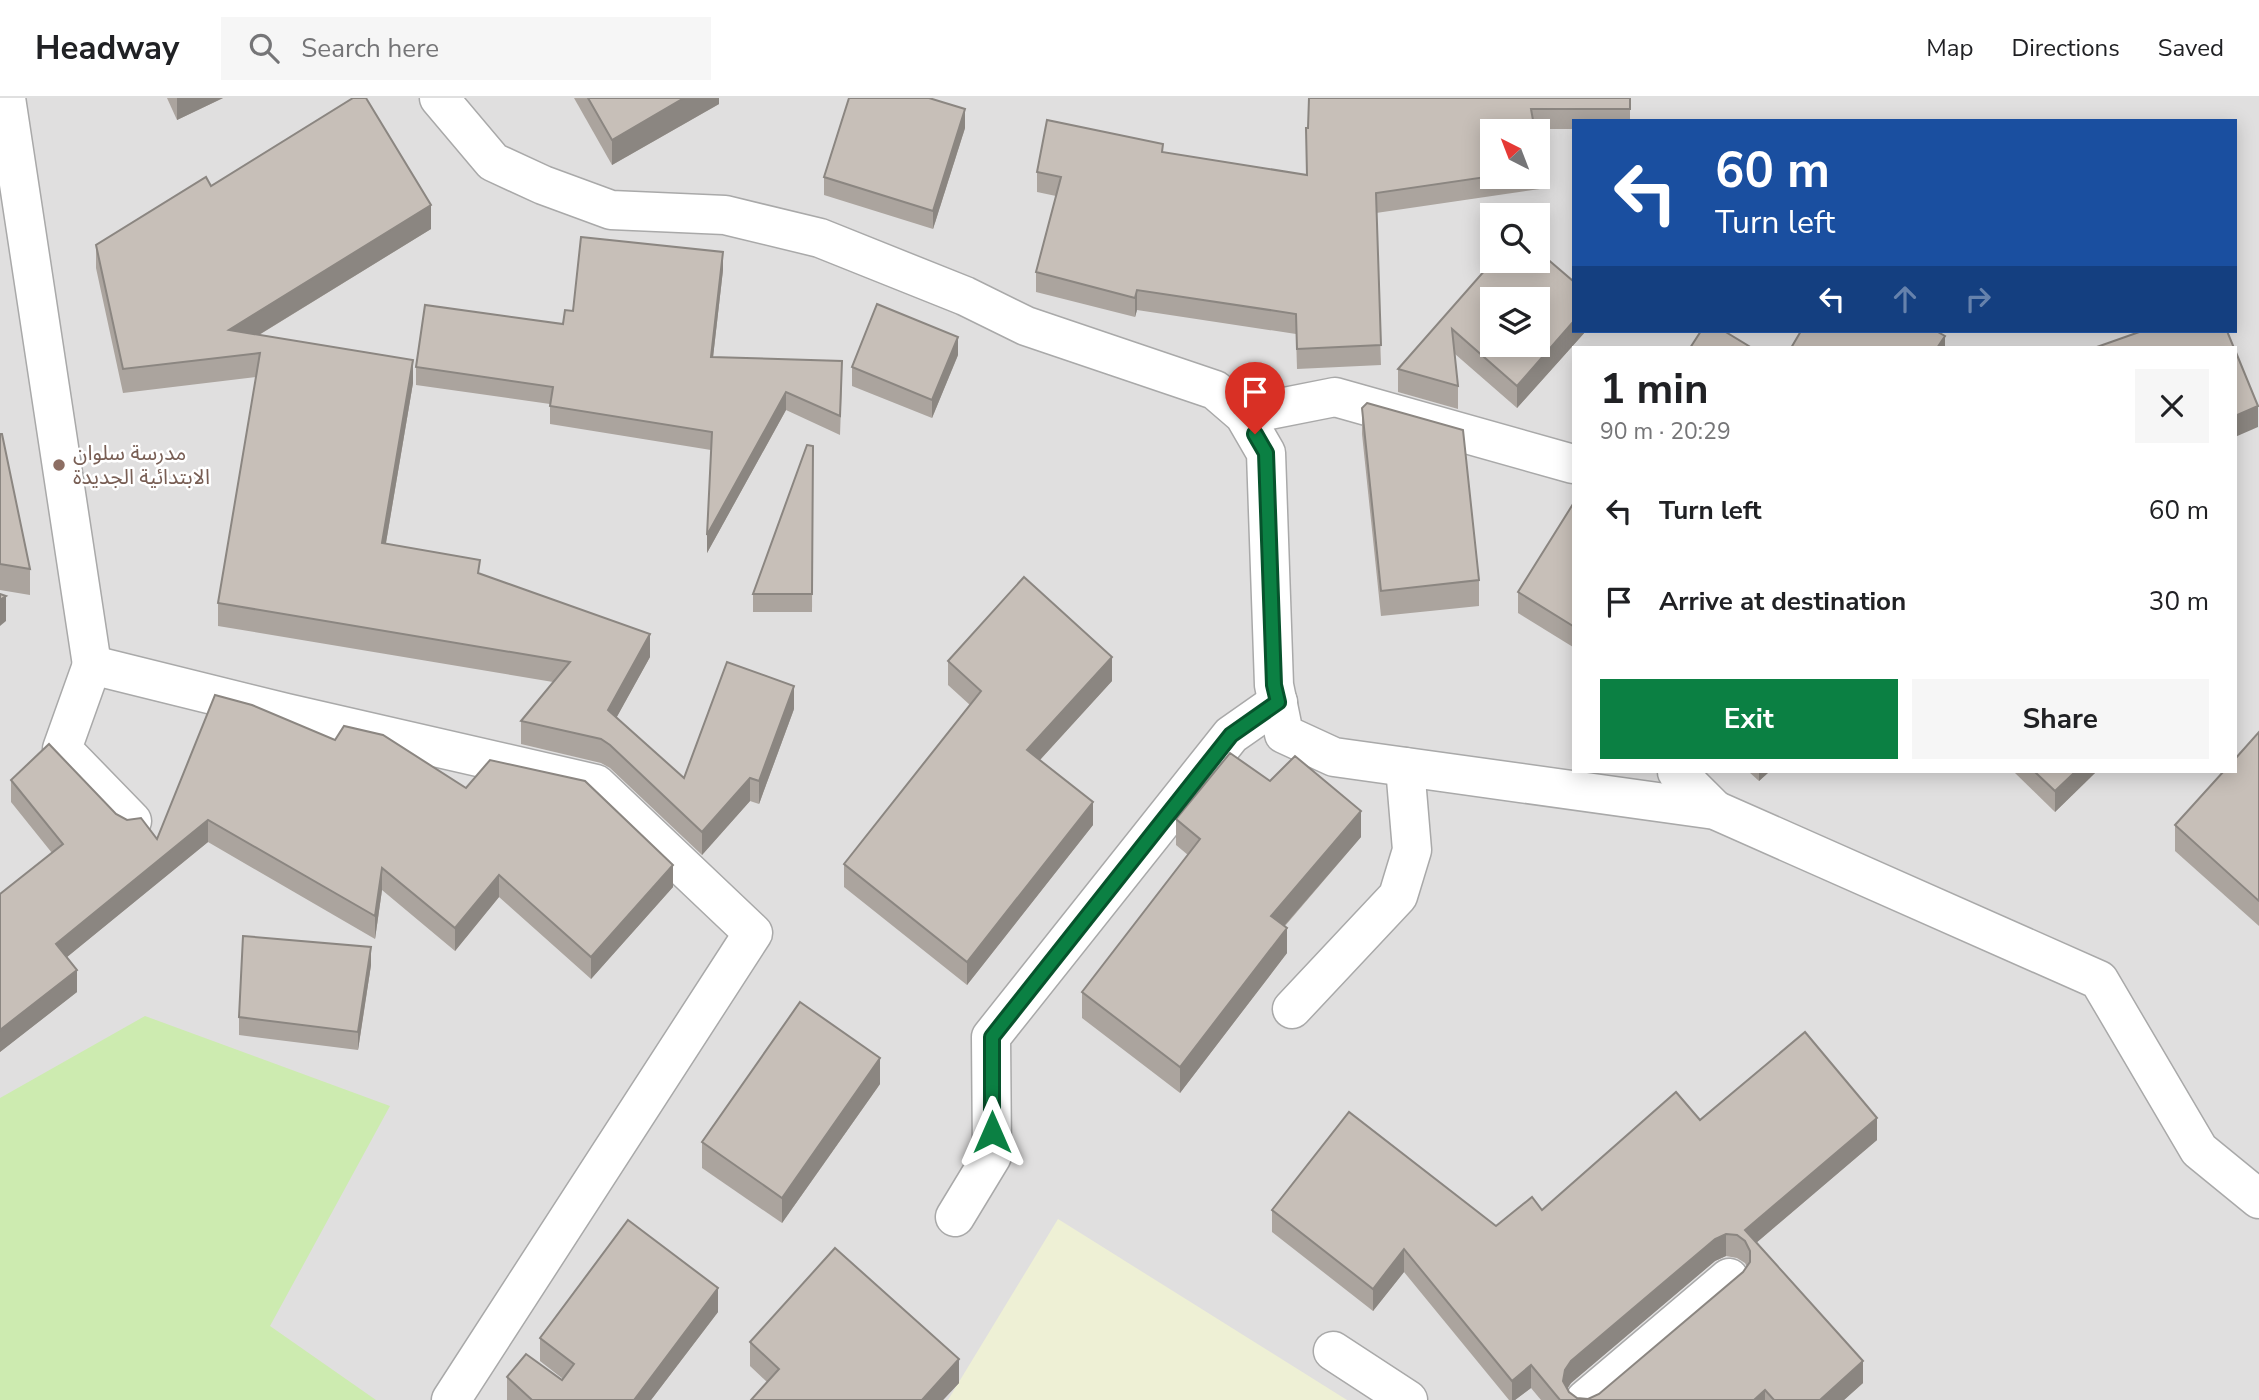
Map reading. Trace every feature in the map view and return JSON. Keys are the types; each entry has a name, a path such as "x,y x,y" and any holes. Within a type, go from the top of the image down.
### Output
{"street":[{"path":"6,98 92,665 62,749 132,821"},
{"path":"439,98 493,162 543,185 611,209 725,215 820,238 965,296 1026,326 1215,390 1244,415 1266,453 1274,685 1284,734 1334,757 1715,810 2099,980 2199,1150 2259,1199"},
{"path":"1244,415 1335,397 1572,464"},
{"path":"92,665 286,713 596,784 752,933 451,1400"},
{"path":"955,1217 992,1156 992,1037 1231,735 1278,702"},
{"path":"1292,1009 1398,896 1412,850 1405,767"},
{"path":"1678,773 1715,810"},
{"path":"1585,1400 1729,1278"},
{"path":"1333,1351 1408,1400"}],"shaded area":[{"path":"0,98 2259,98 2259,1400 0,1400"}],"green space":[{"path":"145,1016 390,1106 270,1326 376,1400 0,1400 0,1098"},
{"path":"1058,1219 1347,1400 948,1400"}],"building":[{"path":"353,98 366,98 431,205 229,330 413,360 382,543 480,560 478,573 650,634 608,710 684,778 727,662 794,686 759,781 750,778 702,832 601,739 521,721 570,662 218,603 260,353 123,369 96,245 206,177 211,186"},
{"path":"588,98 684,98 612,140"},
{"path":"849,98 929,98 965,109 933,211 824,177"},
{"path":"1309,98 1630,98 1630,109 1531,109 1533,119 1480,119 1480,178 1376,193 1381,345 1297,349 1296,314 1137,290 1135,298 1036,272 1061,177 1037,172 1047,120 1163,144 1162,152 1307,175"},
{"path":"581,237 723,252 711,357 842,361 840,416 786,392 707,535 712,432 550,406 553,387 416,367 425,305 563,324 565,310 573,311"},
{"path":"1550,261 1572,280 1572,323 1550,348 1550,287 1480,287 1480,354 1452,329 1458,386 1398,369 1482,273 1550,273"},
{"path":"877,304 958,337 932,400 852,367"},
{"path":"1700,333 1727,333 1749,346 1691,346"},
{"path":"1800,333 1940,333 1945,336 1938,346 1792,346"},
{"path":"2136,333 2228,333 2233,346 2100,346"},
{"path":"2237,355 2258,406 2237,415"},
{"path":"1484,357 1542,357 1517,386"},
{"path":"1367,403 1463,430 1479,580 1381,591 1362,408"},
{"path":"2,434 30,569 0,564"},
{"path":"807,445 813,446 812,594 753,594"},
{"path":"1572,506 1572,625 1518,592"},
{"path":"1024,577 1112,657 1027,750 1093,802 967,962 844,864 981,691 948,661"},
{"path":"215,695 252,705 335,740 344,726 383,735 466,788 490,760 585,781 673,865 591,957 499,875 455,928 382,868 375,916 208,820 56,944 77,970 0,1030 0,894 63,844 11,780 49,744 116,814 127,820 141,818 157,839"},
{"path":"2259,732 2259,901 2175,825 2222,773 2237,773 2237,757"},
{"path":"1230,753 1270,781 1295,756 1361,811 1271,916 1287,928 1180,1067 1082,992 1200,839 1176,819"},
{"path":"2036,773 2074,773 2055,791"},
{"path":"243,936 371,947 358,1032 239,1017"},
{"path":"800,1002 880,1058 782,1198 702,1142"},
{"path":"1805,1032 1877,1118 1745,1230 1863,1361 1820,1400 1774,1400 1765,1390 1754,1400 1560,1400 1531,1365 1512,1381 1404,1249 1373,1289 1272,1210 1349,1112 1496,1226 1532,1197 1542,1210 1676,1092 1700,1120","holes":["1726,1234 1737,1235 1745,1241 1750,1251 1750,1262 1743,1272 1599,1394 1588,1399 1577,1398 1569,1392 1563,1381 1565,1370 1571,1361 1715,1239"]},
{"path":"628,1220 718,1288 634,1400 532,1400 507,1377 526,1354 562,1380 574,1364 540,1338"},
{"path":"835,1248 959,1359 922,1400 751,1400 779,1369 750,1342"}],"place":[{"name":"مدرسة سلوان الابتدائية الجديدة","path":"59,465"}],"route":[{"path":"992,1132 992,1037 1231,735 1278,702 1274,685 1266,453 1255,434"}]}
